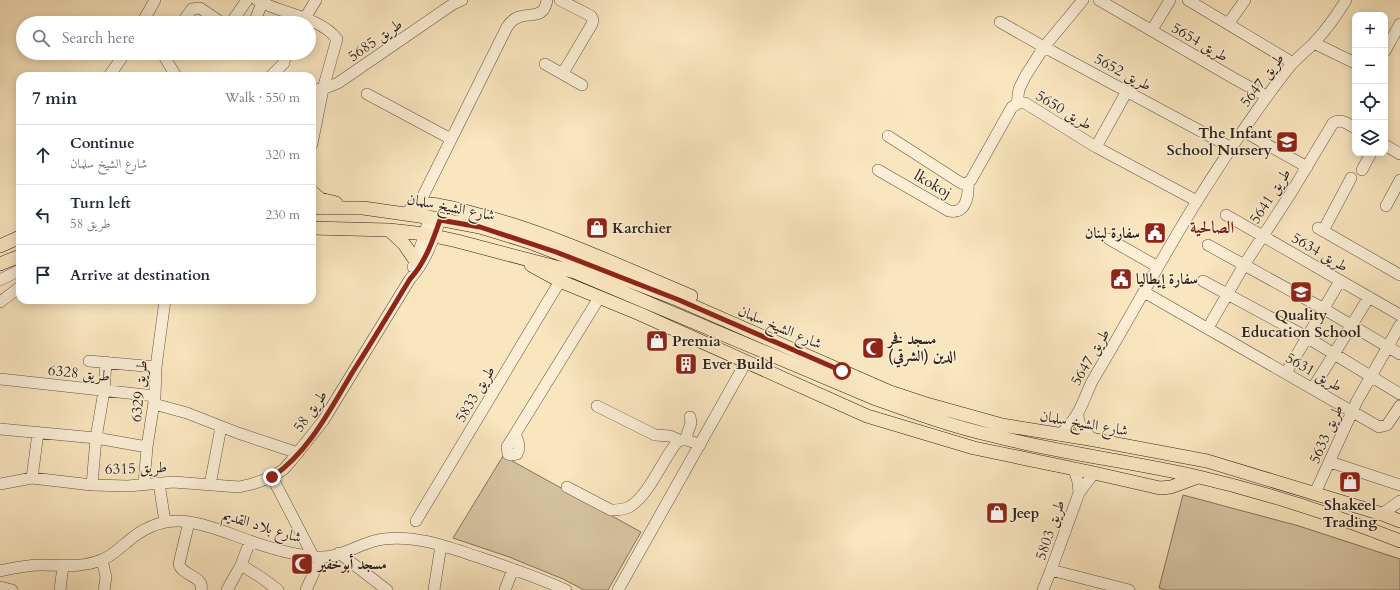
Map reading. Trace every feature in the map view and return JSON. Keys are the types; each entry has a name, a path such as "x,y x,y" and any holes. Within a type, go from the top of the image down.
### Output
{"main road":[{"path":"316,196 325,201 351,204 364,208"},
{"path":"408,214 413,207 419,204 448,207 491,218 558,246"},
{"name":"شارع الشيخ سلمان","path":"316,208 364,208 434,218 480,227 558,246 818,351 833,360 842,371 890,392 923,404 1002,425 1095,440 1206,461 1315,493 1400,521"},
{"name":"شارع الشيخ سلمان","path":"316,228 389,230 430,235 575,272 876,399 924,417 994,436 1086,456 1138,464 1198,477 1281,499 1400,541"},
{"path":"389,230 404,244 415,260"},
{"path":"0,246 16,239"},
{"path":"0,264 16,258"},
{"path":"517,258 560,281 640,314 867,416 974,448 1160,488 1171,487 1198,477"},
{"path":"867,416 876,399"}],"street":[{"path":"146,16 155,0"},
{"path":"236,16 247,0"},
{"path":"305,16 316,0"},
{"name":"طريق 5685","path":"318,89 338,83 453,4 462,0"},
{"path":"419,204 510,22 520,16 541,13 547,0"},
{"path":"560,0 591,16 593,20 563,73"},
{"path":"1018,104 1018,92 1020,85 1044,47 1082,0"},
{"name":"طريق 5654","path":"1099,0 1266,96"},
{"path":"1152,30 1170,0"},
{"path":"1188,0 1292,63"},
{"path":"1228,24 1245,0"},
{"name":"طريق 5647","path":"1060,435 1071,424 1078,413 1088,388 1197,201 1266,96 1292,63 1314,43 1336,16 1346,0"},
{"path":"256,16 259,1 299,16"},
{"path":"187,16 192,10 200,8 212,16"},
{"name":"طريق 5652","path":"1000,22 1232,148"},
{"path":"316,24 333,34 337,39 318,89 316,107"},
{"path":"1387,48 1400,24"},
{"path":"1314,43 1352,62"},
{"path":"112,72 120,60"},
{"path":"166,60 174,72"},
{"path":"271,72 284,63 284,60"},
{"path":"545,64 582,84"},
{"path":"1096,147 1127,91"},
{"path":"367,94 451,138"},
{"name":"طريق 5650","path":"968,183 1012,108 1018,104 1025,104 1096,147 1197,201"},
{"name":"طريق 5641","path":"1208,328 1244,265 1332,126 1336,121 1342,121 1352,126"},
{"path":"1243,131 1307,167"},
{"path":"888,136 961,183 968,183"},
{"path":"1388,147 1400,154"},
{"path":"1362,170 1369,156"},
{"name":"lkokoj","path":"878,170 949,211 954,212 960,210 968,198 968,183"},
{"path":"1350,178 1321,229 1400,275"},
{"path":"1386,206 1400,180"},
{"name":"طريق 5634","path":"1226,215 1400,315"},
{"name":"طريق 58","path":"272,477 284,469 323,421 427,253 434,218"},
{"name":"طريق 58","path":"410,279 415,260 430,235"},
{"path":"1109,239 1158,267"},
{"path":"1208,244 1351,324 1400,354"},
{"path":"0,280 16,272"},
{"name":"طريق 5833","path":"416,521 560,281"},
{"path":"1203,281 1307,338 1400,394"},
{"path":"1286,373 1340,281"},
{"path":"0,302 16,290"},
{"name":"طريق 5631","path":"1144,292 1375,424 1384,427 1387,425 1400,406"},
{"path":"1313,388 1369,297"},
{"path":"515,434 599,298"},
{"name":"طريق 6329","path":"144,484 147,446 154,400 156,367 164,304"},
{"name":"طريق 5633","path":"1315,493 1352,411 1370,376 1400,325"},
{"path":"90,361 156,367"},
{"path":"92,485 96,438 104,391 106,362"},
{"path":"618,590 746,362"},
{"name":"طريق 6328","path":"0,379 104,391 154,400 221,427 298,453"},
{"path":"597,406 655,435 670,436 700,445"},
{"path":"1078,413 1080,427 1095,440"},
{"path":"567,487 611,510 619,510 629,507 644,492 675,445 682,440 691,423 690,417"},
{"path":"210,485 221,427"},
{"path":"0,429 96,438 147,446"},
{"path":"32,478 38,433"},
{"path":"1330,462 1400,485"},
{"name":"طريق 5803","path":"1074,469 1078,482 1079,493"},
{"name":"طريق 5803","path":"1094,473 1079,493 1051,570 1129,590"},
{"path":"272,477 317,556 306,590"},
{"name":"طريق 6315","path":"0,484 32,478 92,485 128,486 187,482 239,487 272,477"},
{"path":"159,483 165,522"},
{"path":"1382,514 1399,501"},
{"name":"شارع بلاد القديم","path":"0,571 15,567 40,565 63,566 89,564 109,557 141,531 152,525 165,522 189,522 211,527 285,552 317,556 339,554 368,542 383,538 414,539 431,542 513,569 565,590"},
{"path":"189,522 178,564 182,571 199,580 201,590"},
{"path":"227,590 241,565 250,541"},
{"path":"434,590 441,545"},
{"path":"339,554 387,590"},
{"path":"102,560 106,577 104,590"},
{"path":"241,565 278,590"},
{"path":"60,590 63,566"},
{"path":"505,590 513,569"},
{"path":"1043,590 1051,570"},
{"path":"0,571 0,577"},
{"path":"0,587 12,590"}],"shaded area":[{"path":"503,456 641,532 608,590 584,590 563,579 509,557 453,538"},
{"path":"1183,495 1299,526 1400,559 1400,590 1165,590 1159,588"}],"place":[{"name":"The Infant School Nursery","path":"1287,142"},
{"name":"Karchier","path":"597,228"},
{"name":"سفارة لبنان","path":"1155,233"},
{"name":"سفارة إيطاليا","path":"1121,279"},
{"name":"Quality Education School","path":"1301,292"},
{"name":"Premia","path":"657,341"},
{"name":"مسجد فخر الدين (الشرقي)","path":"873,348"},
{"name":"Ever Build","path":"686,364"},
{"name":"Shakeel Trading","path":"1350,482"},
{"name":"Jeep","path":"997,513"},
{"name":"مسجد أبوخفير","path":"302,564"}],"district":[{"name":"الصالحية","path":"1212,227"}],"route":[{"path":"272,477 284,469 323,421 431,246 440,220 480,227 556,252 679,300 842,371"}]}
